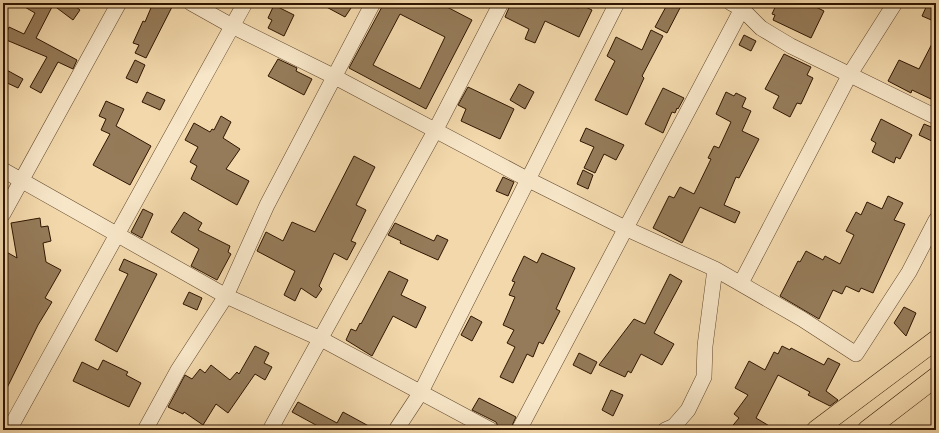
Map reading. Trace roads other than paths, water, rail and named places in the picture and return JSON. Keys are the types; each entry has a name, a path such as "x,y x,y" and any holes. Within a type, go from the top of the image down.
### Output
{"main road":[{"path":"816,430 936,340"},
{"path":"867,430 936,377"}],"street":[{"path":"3,214 119,3"},
{"path":"191,3 232,26 333,76 527,179 627,229 715,269 802,319 856,354 909,272 936,220"},
{"path":"9,430 210,69 245,3"},
{"path":"145,430 178,370 226,296 267,205 333,76 373,3"},
{"path":"270,430 435,131 501,3"},
{"path":"396,430 421,392 617,3"},
{"path":"741,283 850,74 895,3"},
{"path":"519,430 627,229 739,5 761,28 791,46 936,118"},
{"path":"3,170 226,296 321,339 491,430"},
{"path":"665,430 674,426 688,410 704,377 705,346 715,269"}]}
